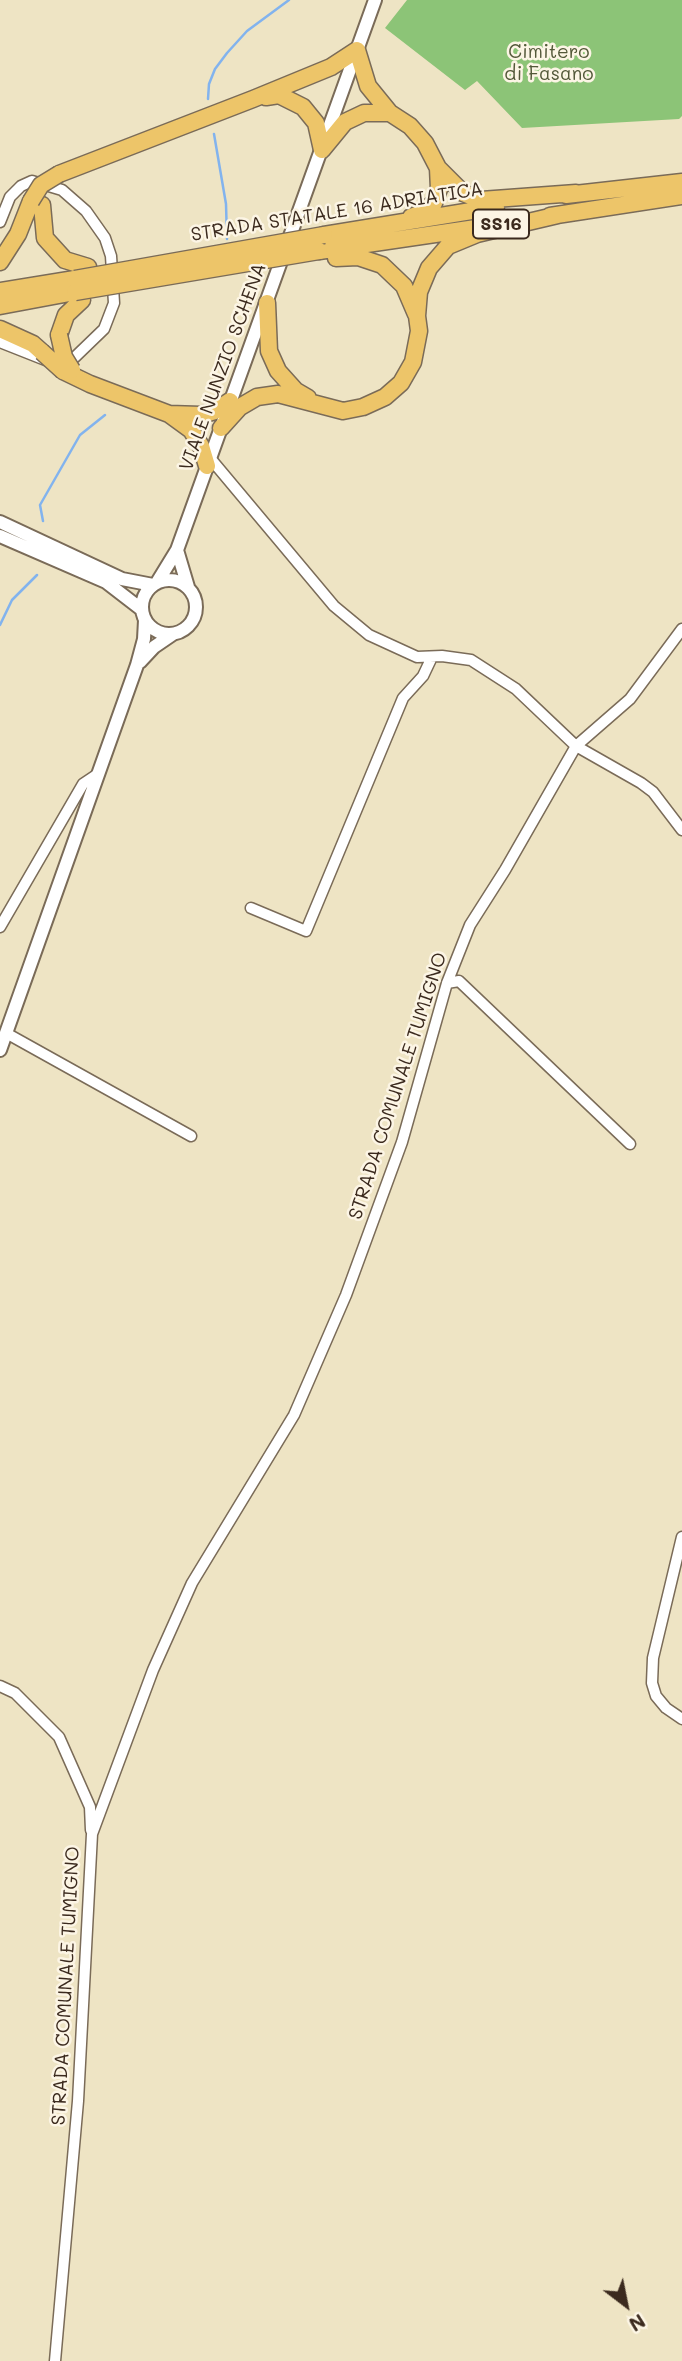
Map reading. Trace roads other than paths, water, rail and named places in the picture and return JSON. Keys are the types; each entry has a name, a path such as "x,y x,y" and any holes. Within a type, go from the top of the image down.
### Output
{"highway":[{"path":"0,262 37,203 59,174 331,67 357,50 368,86 390,113 410,126 425,143 438,167 463,193 481,200 576,193"},
{"path":"253,99 279,95 303,107 316,123 322,150"},
{"path":"322,150 345,122 364,113 390,113"},
{"path":"367,229 419,214 434,203 439,189 438,167"},
{"name":"STRADA STATALE 16 ADRIATICA","path":"0,306 324,235 576,193 682,182"},
{"name":"STRADA STATALE 16 ADRIATICA","path":"155,271 317,255 682,196"},
{"path":"37,203 45,238 65,260 88,267 155,271"},
{"path":"221,428 240,407 257,397 278,394 343,411 363,407 385,397 401,383 413,362 419,331 419,292 429,268 448,246 477,234 558,215"},
{"path":"317,255 358,257 382,265 404,286 417,316"},
{"path":"71,373 59,335 77,290"},
{"name":"STRADA STATALE 16 ADRIATICA","path":"0,291 77,290"},
{"path":"267,303 269,351 278,371 296,391 322,407"},
{"path":"0,329 33,344 71,373 170,414 191,430 208,462"},
{"path":"170,414 201,415 215,411 230,401"}],"street":[{"name":"VIALE NUNZIO SCHENA","path":"155,583 177,550 375,0"},
{"path":"0,222 10,197 22,186 32,181 62,190 86,211 105,238 111,256 114,303 104,329 75,357 60,362 43,361 0,342"},
{"path":"208,462 334,606 369,635 417,657 471,660 516,689 576,746 653,792 682,830"},
{"path":"0,522 122,579 155,583 170,579 180,581 188,587"},
{"path":"0,536 106,582 143,614 151,628 164,634 173,634"},
{"path":"137,665 154,647 189,625 194,617 196,599 188,587 177,550"},
{"path":"0,1051 137,665 144,639 142,599 155,583"},
{"name":"STRADA COMUNALE TUMIGNO","path":"55,2361 78,2101 92,1834 153,1670 192,1583 293,1415 346,1295 402,1142 447,983 470,925 576,746 630,699 682,629"},
{"path":"251,908 306,931 403,698 423,676 432,657"},
{"path":"0,927 83,784 99,774"},
{"path":"447,983 459,981 630,1144"},
{"path":"6,1033 191,1136"},
{"path":"682,1537 653,1658 652,1683 656,1696 666,1708 682,1719"},
{"path":"0,1686 15,1693 59,1737 90,1807 92,1834"}],"waterway":[{"path":"208,99 209,84 215,69 227,53 247,31 289,0"},
{"path":"214,134 226,204 227,239"},
{"path":"43,521 40,505 80,435 105,415"},
{"path":"0,625 12,600 37,575"}],"park label":[{"name":"Cimitero di Fasano","path":"549,63"}]}
